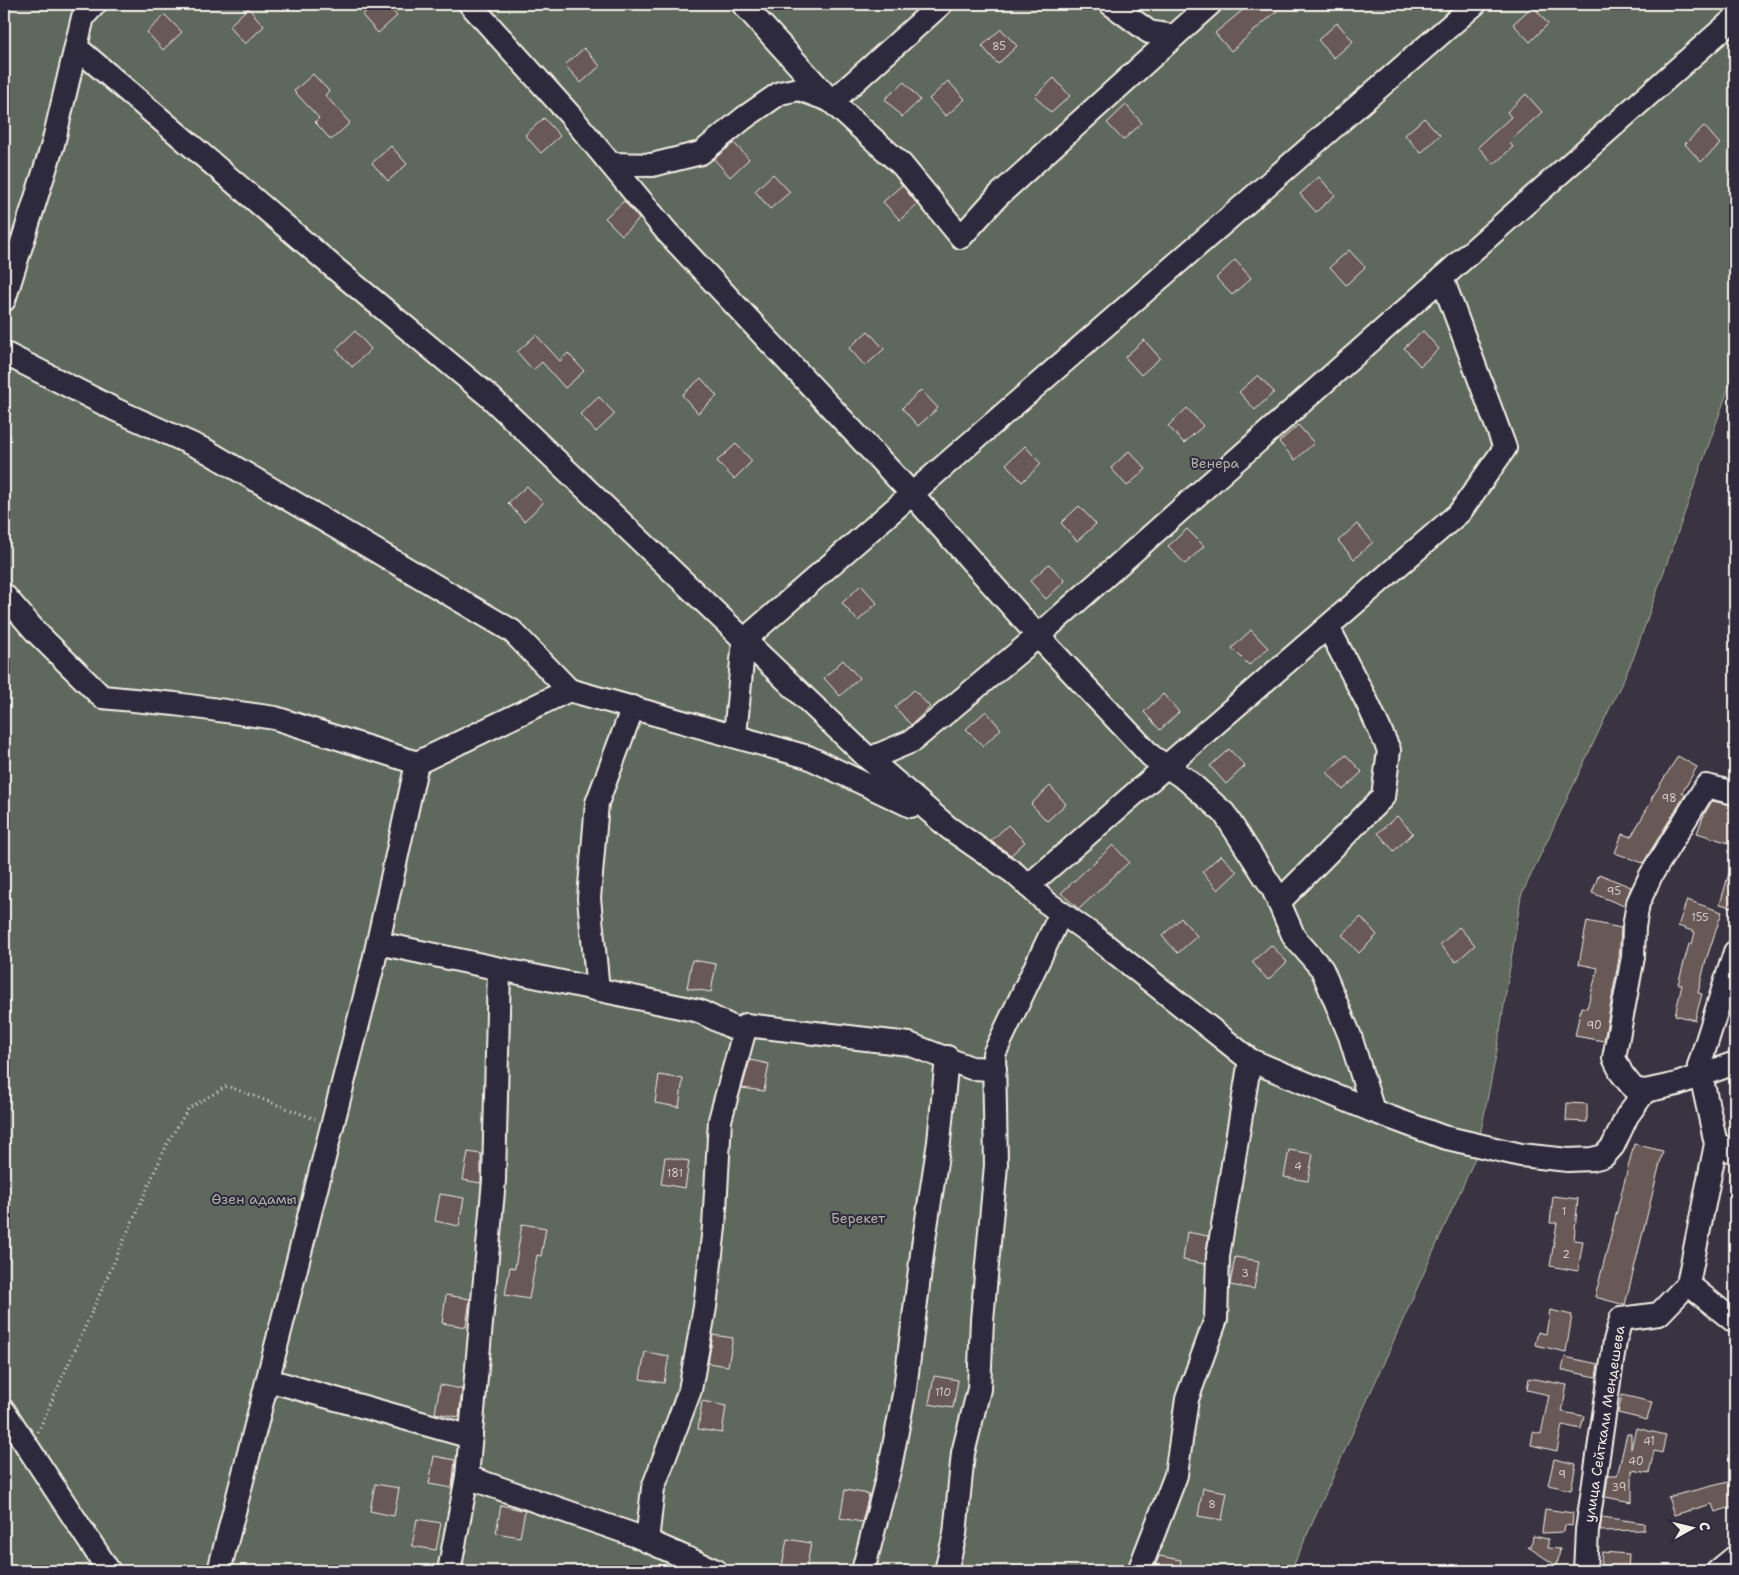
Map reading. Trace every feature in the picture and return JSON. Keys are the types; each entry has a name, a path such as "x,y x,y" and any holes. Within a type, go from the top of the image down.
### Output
{"street":[{"path":"4,300 53,144 83,17 95,4"},
{"path":"470,4 611,164 667,232 912,494 1038,636 1151,756 1187,780 1224,813 1279,902 1294,937 1322,969 1350,1036 1373,1111"},
{"path":"743,4 832,102 902,165 961,237 998,196 1210,4"},
{"path":"832,102 941,4"},
{"path":"1110,4 1149,32 1174,36"},
{"path":"735,736 744,640 1475,4"},
{"path":"869,759 912,741 1038,636 1735,18"},
{"path":"76,46 338,271 490,397 869,759 939,820 1014,874 1061,913 1094,936 1250,1060 1443,1138 1511,1153 1568,1160 1592,1160 1604,1156 1613,1146 1627,1116 1645,1091"},
{"path":"611,164 652,165 701,153 744,118 780,94 799,89 832,102"},
{"path":"1028,886 1460,512 1505,448 1442,278"},
{"path":"4,353 116,410 205,450 512,631 569,690 808,756 939,820"},
{"path":"4,595 36,632 102,697 175,704 274,718 417,764 569,690"},
{"path":"1279,902 1383,797 1388,750 1367,702 1328,627"},
{"path":"598,990 589,898 597,802 633,707"},
{"path":"219,1571 378,943 417,764"},
{"path":"1735,794 1706,786 1651,875 1638,903 1634,927 1633,957 1614,1058 1622,1074 1634,1089 1645,1091 1701,1076 1735,1063"},
{"path":"946,1571 955,1534 962,1453 979,1389 982,1320 996,1165 994,1054 1061,913"},
{"path":"378,943 699,1011 745,1029 909,1044 947,1057 970,1068 995,1069"},
{"path":"1735,952 1699,1066 1725,1148 1688,1284 1735,1322"},
{"path":"449,1571 467,1477 494,1180 499,969"},
{"path":"647,1541 653,1488 690,1390 705,1306 713,1237 720,1120 745,1029"},
{"path":"863,1571 890,1467 905,1389 923,1246 939,1142 947,1057"},
{"path":"1139,1571 1176,1475 1187,1398 1216,1319 1218,1256 1250,1060"},
{"name":"улица Сейткали Мендешева","path":"1585,1571 1587,1530 1615,1341 1621,1320 1659,1314 1688,1284"},
{"path":"268,1380 471,1437"},
{"path":"4,1411 108,1571"},
{"path":"467,1477 535,1499 647,1541 716,1571"},
{"path":"1718,1571 1735,1557"}],"path":[{"path":"30,1451 168,1142 188,1109 227,1086 332,1125"}],"green space":[{"path":"4,4 1735,4 1735,370 1633,659 1521,896 1497,1050 1476,1156 1291,1571 4,1571"}],"building":[{"path":"375,4 386,4 397,16 378,33 362,15"},
{"path":"1250,4 1285,4 1231,51 1215,33"},
{"path":"1533,6 1548,24 1530,42 1513,24"},
{"path":"248,8 264,26 245,44 229,26"},
{"path":"165,15 182,32 163,50 147,32"},
{"path":"1337,23 1353,41 1334,58 1318,40"},
{"path":"1001,29 1017,46 998,64 982,46"},
{"path":"584,48 600,66 581,83 565,65"},
{"path":"313,74 329,91 325,95 350,123 331,140 315,122 319,118 294,91"},
{"path":"1054,78 1070,96 1051,113 1035,96"},
{"path":"948,81 965,99 946,116 929,99"},
{"path":"904,82 920,100 902,117 885,99"},
{"path":"1526,94 1542,112 1509,142 1513,147 1494,164 1478,147 1511,117 1507,112"},
{"path":"1126,105 1142,123 1123,140 1107,123"},
{"path":"544,118 560,136 541,153 525,135"},
{"path":"1424,118 1440,135 1421,153 1405,135"},
{"path":"1704,126 1720,144 1701,162 1685,144"},
{"path":"734,143 749,159 730,177 714,159"},
{"path":"391,146 407,164 388,181 372,163"},
{"path":"773,174 790,192 770,209 755,191"},
{"path":"1319,177 1335,195 1316,212 1300,194"},
{"path":"902,185 917,204 900,220 883,202"},
{"path":"624,201 639,219 622,235 605,218"},
{"path":"1349,250 1365,267 1346,285 1330,267"},
{"path":"1235,260 1251,278 1232,295 1216,278"},
{"path":"355,331 371,349 352,367 336,349"},
{"path":"868,331 884,349 865,366 849,348"},
{"path":"1423,331 1439,349 1420,366 1404,348"},
{"path":"536,335 560,361 568,353 584,371 565,388 542,362 533,370 517,352"},
{"path":"1144,340 1160,358 1141,375 1125,357"},
{"path":"1258,375 1274,392 1255,410 1239,392"},
{"path":"701,378 717,396 698,413 682,395"},
{"path":"921,390 938,408 918,426 902,408"},
{"path":"599,397 615,414 596,432 580,414"},
{"path":"1187,408 1203,426 1184,443 1168,426"},
{"path":"1298,425 1314,443 1295,460 1279,442"},
{"path":"736,444 752,461 734,479 717,461"},
{"path":"1025,446 1041,464 1022,482 1006,464"},
{"path":"1129,451 1146,469 1127,486 1111,468"},
{"path":"527,486 543,503 524,521 508,503"},
{"path":"1079,506 1096,524 1077,541 1061,523"},
{"path":"1357,524 1373,542 1354,559 1338,541"},
{"path":"1187,529 1204,546 1185,564 1168,546"},
{"path":"1049,564 1065,581 1046,599 1030,581"},
{"path":"861,585 877,603 858,621 842,603"},
{"path":"1251,630 1268,648 1249,665 1232,648"},
{"path":"843,660 859,678 840,696 824,678"},
{"path":"914,690 930,707 911,725 895,707"},
{"path":"1163,694 1179,712 1160,730 1144,712"},
{"path":"986,711 1001,729 983,746 966,729"},
{"path":"1229,749 1245,766 1226,784 1210,766"},
{"path":"1346,755 1362,772 1343,790 1327,772"},
{"path":"1678,756 1697,767 1682,793 1685,795 1643,863 1615,853 1622,834 1631,837 1651,799"},
{"path":"1050,786 1066,804 1047,821 1031,804"},
{"path":"1712,801 1735,806 1735,845 1697,833"},
{"path":"1397,816 1413,833 1394,851 1378,833"},
{"path":"1008,825 1025,842 1011,855 991,841"},
{"path":"1113,845 1129,862 1079,909 1061,893"},
{"path":"1221,855 1237,872 1218,890 1202,872"},
{"path":"1732,863 1735,864 1735,908 1720,904"},
{"path":"1599,874 1631,887 1624,906 1592,893"},
{"path":"1687,900 1722,912 1706,960 1698,993 1702,994 1695,1020 1675,1015 1682,985 1678,984 1689,944 1692,944 1695,932 1678,926"},
{"path":"1361,917 1377,935 1359,953 1342,935"},
{"path":"1181,918 1197,936 1178,953 1162,936"},
{"path":"1587,921 1621,928 1619,958 1604,1041 1575,1036 1581,1007 1587,1008 1598,968 1579,964"},
{"path":"1459,927 1475,945 1456,962 1440,945"},
{"path":"1271,945 1287,962 1268,980 1252,962"},
{"path":"692,960 716,964 711,992 687,988"},
{"path":"750,1060 769,1064 764,1091 742,1088"},
{"path":"659,1075 683,1079 679,1107 655,1103"},
{"path":"1567,1103 1587,1104 1587,1122 1566,1121"},
{"path":"1634,1144 1663,1151 1625,1305 1595,1297"},
{"path":"1289,1150 1313,1154 1308,1181 1284,1177"},
{"path":"468,1152 481,1154 481,1183 463,1180"},
{"path":"665,1157 689,1161 685,1188 661,1184"},
{"path":"440,1194 464,1198 459,1226 435,1221"},
{"path":"1553,1196 1578,1199 1574,1240 1583,1241 1578,1271 1550,1266 1557,1223 1550,1223"},
{"path":"522,1224 546,1228 541,1256 537,1255 529,1299 505,1295 510,1267 515,1268"},
{"path":"1187,1232 1208,1236 1205,1264 1183,1260"},
{"path":"1235,1257 1259,1261 1254,1289 1230,1285"},
{"path":"446,1295 470,1299 466,1327 442,1323"},
{"path":"1550,1310 1572,1315 1566,1352 1535,1345 1538,1332 1546,1334"},
{"path":"713,1335 733,1338 728,1366 708,1363"},
{"path":"645,1352 669,1356 664,1383 640,1379"},
{"path":"1565,1357 1598,1364 1596,1377 1562,1370"},
{"path":"934,1376 958,1380 953,1408 929,1404"},
{"path":"1529,1378 1567,1385 1562,1412 1584,1416 1581,1429 1562,1425 1557,1451 1531,1445 1533,1432 1541,1434 1549,1395 1527,1390"},
{"path":"440,1385 462,1389 459,1417 435,1413"},
{"path":"1622,1395 1652,1402 1647,1420 1618,1413"},
{"path":"702,1401 726,1406 722,1433 698,1429"},
{"path":"1636,1428 1666,1435 1662,1453 1654,1451 1649,1473 1632,1470 1632,1502 1605,1497 1608,1476 1617,1476 1627,1434 1631,1434 1631,1449"},
{"path":"434,1456 455,1460 452,1488 429,1484"},
{"path":"1554,1459 1576,1464 1571,1490 1548,1485"},
{"path":"1728,1482 1735,1506 1715,1512 1712,1504 1674,1515 1668,1497"},
{"path":"375,1484 399,1488 394,1516 370,1511"},
{"path":"1203,1488 1227,1492 1222,1520 1198,1516"},
{"path":"845,1490 869,1494 862,1522 840,1518"},
{"path":"501,1505 525,1511 520,1537 496,1533"},
{"path":"1545,1509 1573,1513 1572,1526 1565,1525 1564,1532 1542,1533"},
{"path":"1602,1517 1644,1523 1644,1530 1600,1531"},
{"path":"417,1519 441,1523 436,1550 412,1546"},
{"path":"1533,1536 1548,1539 1548,1548 1560,1549 1557,1566 1528,1547 1531,1547"},
{"path":"787,1539 811,1543 806,1571 782,1567"},
{"path":"1602,1552 1629,1554 1628,1571 1600,1571"},
{"path":"1159,1556 1181,1560 1179,1571 1154,1571"}],"park label":[{"name":"Венера","path":"1215,463"},
{"name":"Өзен адамы","path":"254,1199"},
{"name":"Берекет","path":"858,1218"}]}
